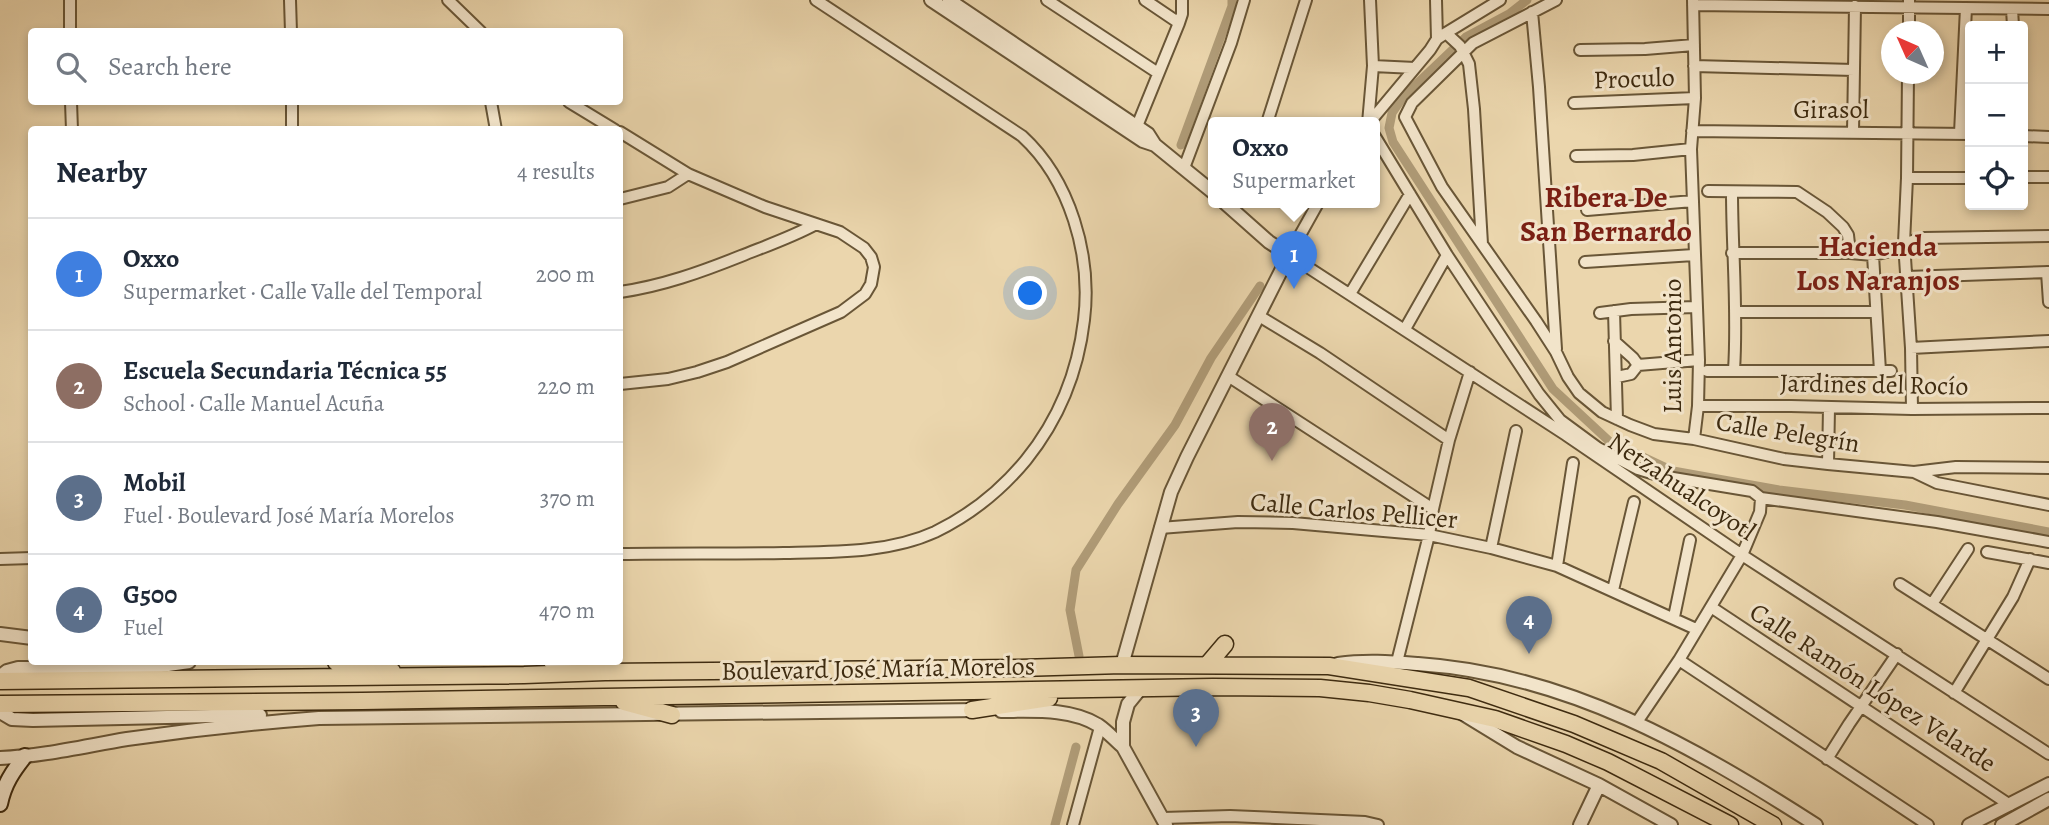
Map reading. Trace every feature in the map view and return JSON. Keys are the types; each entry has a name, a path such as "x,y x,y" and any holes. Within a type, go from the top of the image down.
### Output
{"main road":[{"path":"1208,664 1225,644"},
{"name":"Boulevard José María Morelos","path":"0,679 362,678 1208,664 1329,666 1469,688 1562,719 1661,761 1773,825"},
{"path":"365,665 418,677"},
{"name":"Boulevard José María Morelos","path":"0,704 1141,688 1342,690 1410,700 1519,727 1608,762 1730,825"},
{"path":"972,710 1105,689"},
{"path":"604,697 672,715"},
{"path":"0,804 6,784 26,756"}],"street":[{"path":"70,0 70,28"},
{"path":"290,0 291,28"},
{"path":"448,0 476,28"},
{"path":"623,554 869,549 934,532 962,517 988,498 1016,471 1039,443 1056,416 1071,381 1084,320 1084,270 1077,234 1065,197 1052,170 1022,136 816,0"},
{"path":"931,0 947,3 1135,130 1143,141 1155,145 1208,188"},
{"path":"1048,0 1158,73"},
{"path":"1145,0 1180,23"},
{"path":"1135,130 1180,23 1182,0"},
{"path":"1184,168 1231,43 1244,0"},
{"path":"1369,117 1373,66 1370,0"},
{"path":"1436,0 1441,36 1463,51 1469,64 1482,244"},
{"path":"1373,117 1441,36 1500,0"},
{"path":"1463,51 1473,43 1556,0"},
{"path":"1269,117 1304,2"},
{"path":"1693,3 1855,6 1909,3 1966,8 2049,9"},
{"name":"Luis Antonio","path":"1693,3 1695,98 1691,149 1699,360 1694,439"},
{"path":"1909,3 1909,21"},
{"path":"1853,132 1855,6"},
{"path":"1965,84 1966,8"},
{"path":"2012,9 2013,21"},
{"path":"1532,12 1556,352"},
{"path":"1580,50 1694,45"},
{"name":"Calle Pelegrín","path":"1463,51 1412,103 1405,117 1442,187 1556,352 1568,377 1590,403 1617,419 1654,434 1694,439 1784,459 1914,472 1966,467 2049,468"},
{"path":"1373,66 1415,68"},
{"path":"1694,66 1854,70"},
{"path":"1908,84 1904,243 1908,277 1912,409"},
{"name":"Proculo","path":"1574,103 1695,98"},
{"path":"71,105 72,126"},
{"path":"292,105 292,126"},
{"path":"492,105 495,126"},
{"path":"574,105 609,126"},
{"name":"Girasol","path":"1692,131 1965,133"},
{"path":"623,135 688,174 765,207 840,232 864,248 874,267 865,294 841,313 727,362 668,379 623,384"},
{"path":"2028,136 2049,137"},
{"path":"1380,145 1447,255 1545,402 1570,430 1598,448 1638,469 1661,476 1752,491 1761,498 1937,522 2049,542"},
{"path":"1576,156 1633,155 1691,149"},
{"path":"623,198 668,187 688,174"},
{"path":"2028,177 2049,177"},
{"path":"1907,178 1965,178"},
{"path":"1708,191 1786,191 1803,195 1843,227 1848,235 1850,253"},
{"path":"1732,192 1734,370"},
{"path":"1350,294 1410,194"},
{"path":"1587,211 1693,201"},
{"path":"1122,665 1171,492 1186,457 1315,208"},
{"path":"1239,209 1269,242 1289,255"},
{"path":"623,291 661,285 695,274 792,236 816,223"},
{"path":"1732,253 1873,255 1924,238 2049,236"},
{"name":"Netzahualcoyotl","path":"1289,255 1646,488 1742,555 2049,754"},
{"path":"1405,329 1447,255"},
{"path":"1585,262 1694,255"},
{"path":"1707,371 1885,371 1876,312 1873,255"},
{"path":"1908,277 2048,272 2049,302"},
{"path":"1600,313 1696,307"},
{"path":"1614,311 1617,419"},
{"path":"1735,312 1876,312"},
{"path":"1259,316 1450,440"},
{"path":"1614,341 1638,365"},
{"path":"1911,348 2049,341"},
{"path":"1638,365 1699,360"},
{"path":"1617,377 1632,374 1638,365"},
{"path":"1398,662 1450,440 1470,372"},
{"path":"1228,376 1433,509"},
{"name":"Jardines del Rocío","path":"1698,406 2049,408"},
{"path":"1828,464 1829,408"},
{"path":"1491,548 1516,431"},
{"path":"1557,566 1573,463"},
{"path":"1914,472 1937,483 2049,505"},
{"path":"1637,722 1679,660 1742,555 1762,503 1761,498"},
{"path":"1613,590 1634,502"},
{"name":"Calle Carlos Pellicer","path":"1160,528 1238,522 1293,523 1429,536 1491,548 1557,566 1696,629"},
{"path":"1674,617 1690,540"},
{"path":"1932,604 1968,549"},
{"path":"19,558 28,552"},
{"path":"1987,552 2049,563"},
{"path":"0,559 28,558"},
{"path":"1954,693 2013,597 2030,559"},
{"path":"1900,584 2048,675"},
{"name":"Calle Ramón López Velarde","path":"1710,607 2010,805"},
{"path":"0,634 28,638"},
{"path":"1827,759 1897,654"},
{"path":"1679,660 1928,825"},
{"path":"1329,666 1359,661 1454,666 1486,671 1567,695 1637,722 1734,774 1816,825"},
{"path":"0,679 7,671 18,668 147,668 168,665"},
{"path":"566,665 605,672"},
{"path":"1123,747 1123,722 1128,704 1141,688"},
{"name":"Boulevard José María Morelos","path":"0,758 188,731 320,718 972,710 1054,712 1077,716 1100,726 1123,747 1165,822"},
{"path":"0,712 12,719 33,720 263,715 320,718"},
{"path":"1459,712 1517,747 1599,785 1671,825"},
{"path":"1073,825 1100,726"},
{"path":"1969,825 2049,784"},
{"path":"1580,825 1599,785"},
{"path":"2002,825 2049,799"},
{"path":"1165,822 1244,817 1378,825"}],"waterway":[{"path":"1181,145 1232,0"},
{"path":"1527,0 1509,14 1466,37 1403,97 1392,113 1389,128 1393,142 1553,389 1609,441 1673,471 1779,490 1905,505 2049,532"},
{"path":"1079,656 1070,610 1076,570 1118,504 1175,425 1211,358 1260,286"},
{"path":"1055,825 1076,747"}],"place":[{"name":"Oxxo","path":"1294,289"},
{"name":"Escuela Secundaria Técnica 55","path":"1272,461"},
{"name":"G500","path":"1529,654"},
{"name":"Mobil","path":"1196,747"}],"district":[{"name":"Ribera De San Bernardo","path":"1606,214"},
{"name":"Hacienda Los Naranjos","path":"1878,263"}]}
